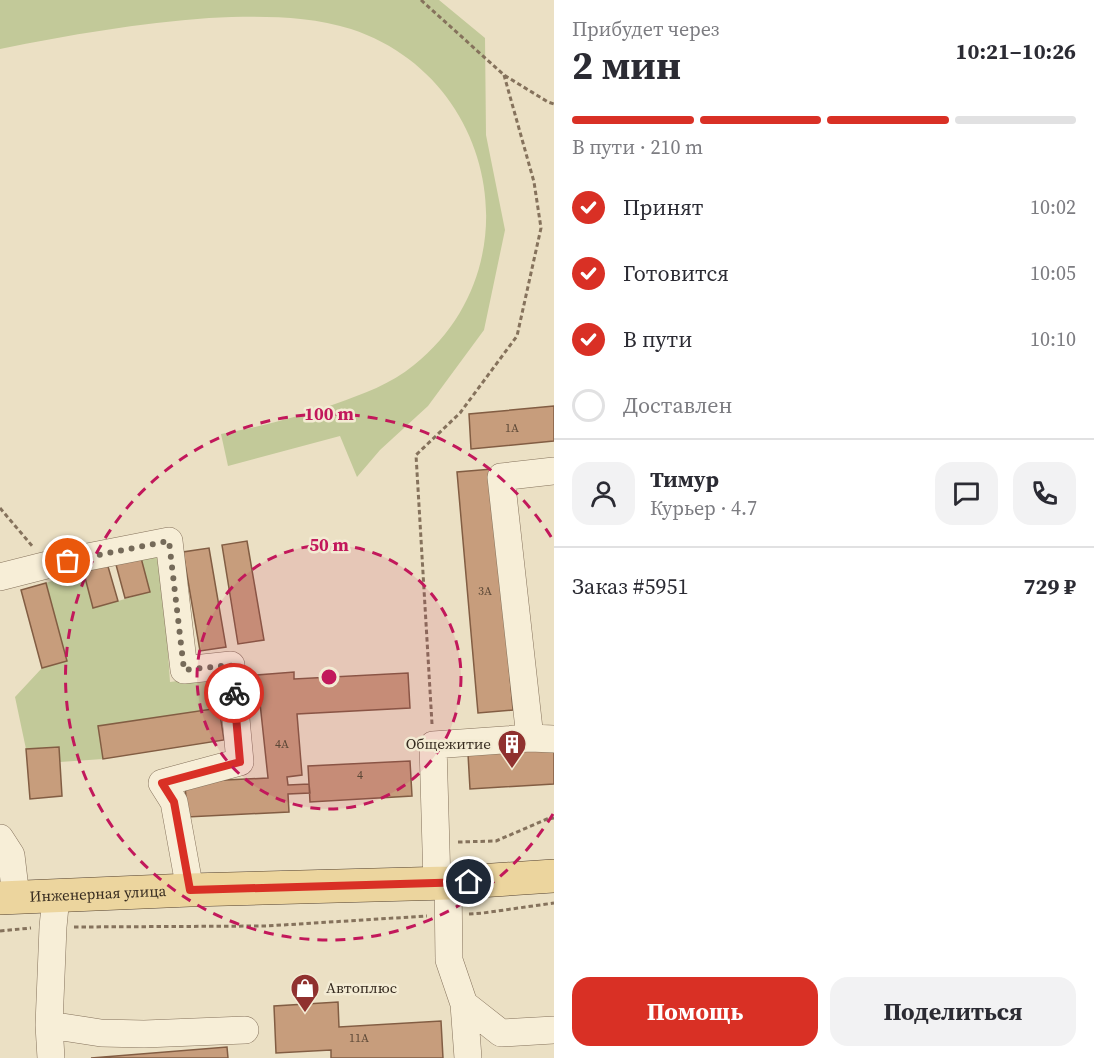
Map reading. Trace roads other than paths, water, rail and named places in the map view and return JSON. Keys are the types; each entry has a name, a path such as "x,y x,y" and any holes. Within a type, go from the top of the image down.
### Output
{"main road":[{"name":"Инженерная улица","path":"8,898 54,911 190,890 444,893 554,876"}],"lane":[{"path":"468,1058 464,1004 449,960 444,893 436,844 433,745 542,739 501,477 554,471"},
{"path":"0,578 47,565 169,541 184,670 231,665 240,762 162,783 174,802 190,890"},
{"path":"0,838 11,855 8,898"},
{"path":"51,1058 49,1025 54,911"},
{"path":"464,1004 501,1033 554,1030"},
{"path":"49,1025 101,1033 144,1034 245,1030"}],"place":[{"name":"Общежитие","path":"512,770"},
{"name":"Автоплюс","path":"305,1014"}]}
